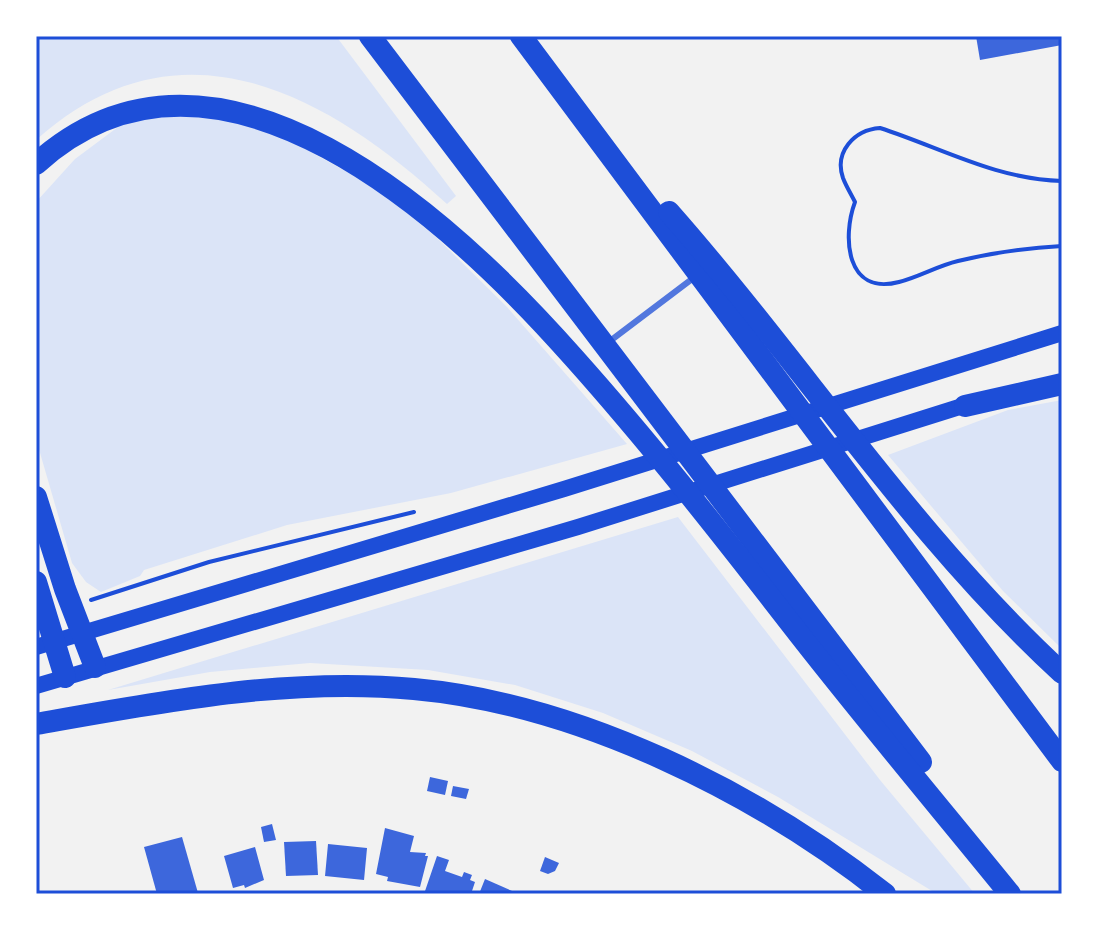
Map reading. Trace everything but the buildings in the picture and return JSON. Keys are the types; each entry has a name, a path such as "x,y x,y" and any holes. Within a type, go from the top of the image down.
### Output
{"highway":[{"path":"370,36 1020,894"},
{"path":"521,36 1062,761"},
{"path":"36,164 55,143 86,120 117,105 145,95 167,92 221,93 266,104 304,122 361,156 401,185 494,268 617,406 1010,894"},
{"path":"565,94 725,275 875,466 963,570 1062,673"},
{"path":"965,406 1062,384"},
{"path":"36,497 95,667"},
{"path":"36,582 45,644 65,677"},
{"path":"36,724 275,689 413,689 475,697 604,733 666,760 792,830 885,894"}],"main road":[{"path":"45,644 564,489 1062,333"},
{"path":"36,686 578,527 1062,375"}],"lane":[{"path":"604,346 699,274"}],"path":[{"path":"1062,181 1000,173 880,128 864,129 851,138 844,155 842,175 855,202 847,237 850,256 858,272 875,282 897,283 956,261 991,254 1062,246"},
{"path":"106,595 209,562 394,515 424,511"}],"shaded area":[{"path":"36,36 336,36 456,196 447,204 352,129 301,101 250,82 197,75 144,80 90,101 36,140"},
{"path":"170,108 221,115 287,139 378,189 436,237 507,307 627,444 451,493 287,525 144,570 140,576 101,592 86,582 72,563 36,439 36,202 75,159 126,121"},
{"path":"1062,400 1062,649 1003,591 888,455 1008,410"},
{"path":"678,517 880,780 975,894 937,894 778,797 692,751 603,713 515,685 428,670 310,663 210,672 108,690"}]}
